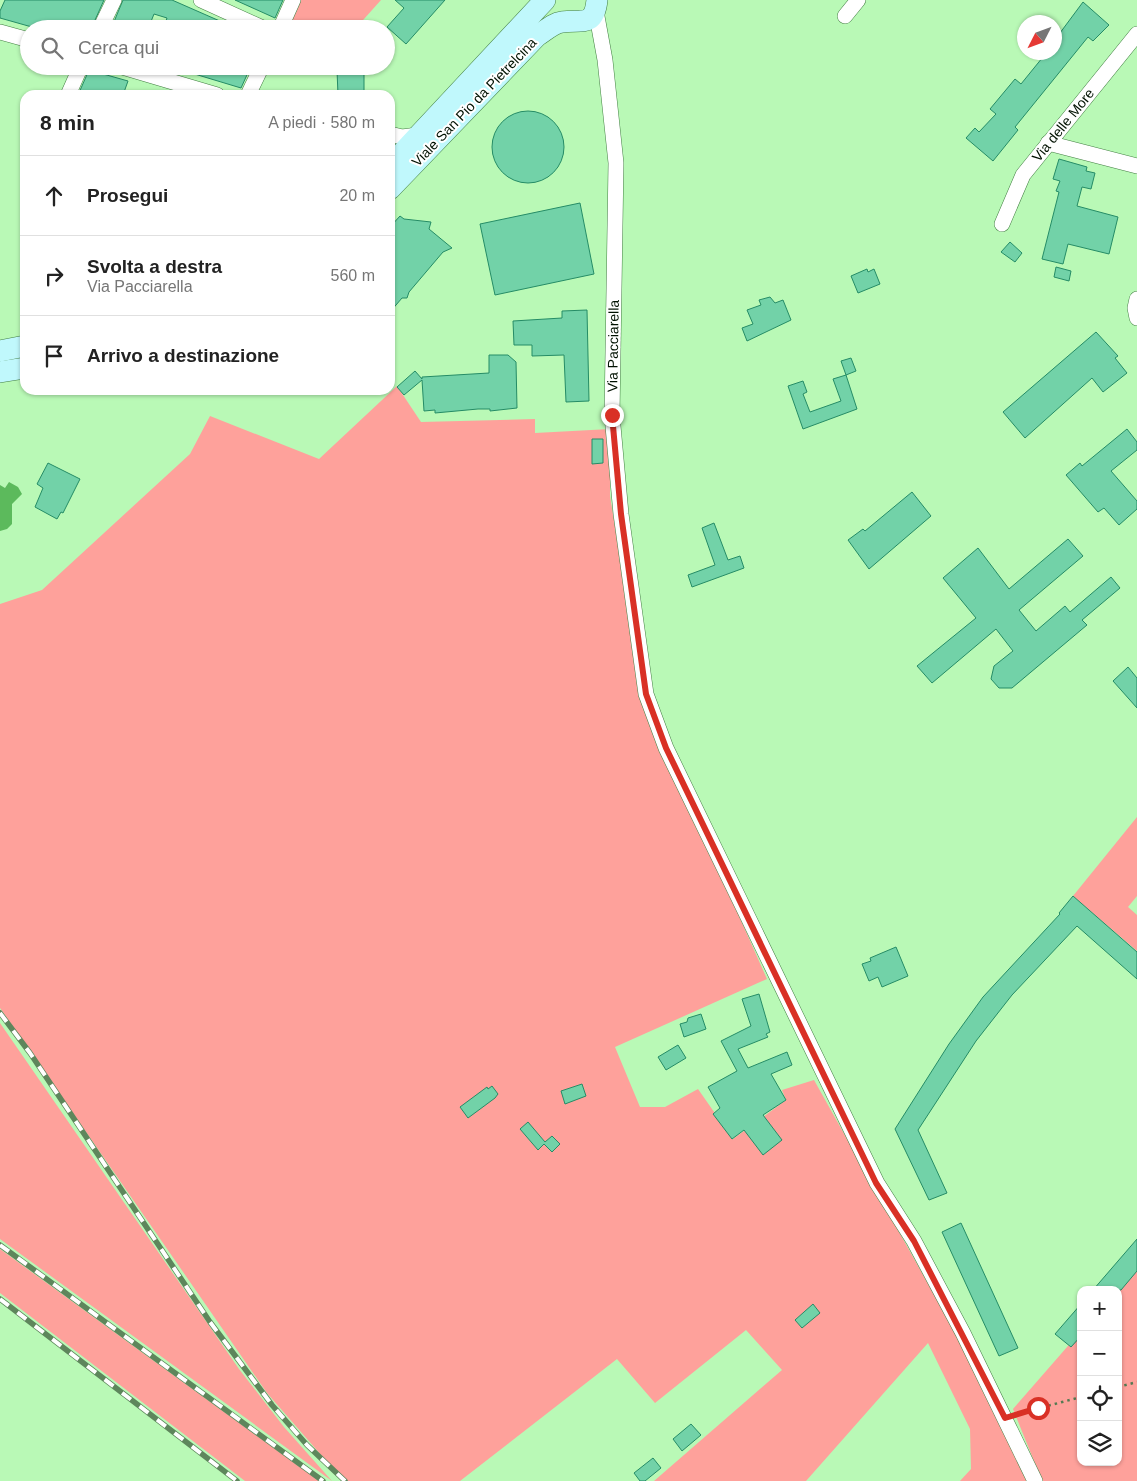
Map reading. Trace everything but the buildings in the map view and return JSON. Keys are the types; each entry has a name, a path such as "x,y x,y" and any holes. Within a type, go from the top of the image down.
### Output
{"main road":[{"name":"Viale San Pio da Pietrelcina","path":"395,160 545,0"},
{"path":"550,0 552,11 570,22"},
{"name":"Viale San Pio da Pietrelcina","path":"395,184 537,36 570,22 590,18 596,6"},
{"path":"0,351 20,347"},
{"path":"0,372 20,369"}],"street":[{"path":"104,20 114,0"},
{"path":"201,0 245,20"},
{"path":"284,20 293,0"},
{"path":"845,16 858,0"},
{"name":"Via Pacciarella","path":"596,6 603,49 616,163 612,415 621,514 646,694 666,748 876,1183 914,1241 1005,1418 1035,1481"},
{"path":"570,22 603,49"},
{"path":"0,32 20,38"},
{"name":"Via delle More","path":"1002,224 1017,186 1048,143 1137,34"},
{"path":"70,90 77,75"},
{"path":"149,75 200,90"},
{"path":"250,90 258,75"},
{"path":"395,135 402,137 418,135"},
{"path":"1048,143 1137,166"},
{"path":"1137,299 1135,308 1137,318"}],"path":[{"path":"1122,1386 1137,1382"},
{"path":"1005,1418 1077,1398"}],"shaded area":[{"path":"299,0 381,0 363,20 290,20"},
{"path":"397,386 421,422 535,419 535,433 610,429 610,496 644,702 767,979 615,1047 640,1107 665,1107 698,1089 733,1139 786,1100 782,1090 814,1080 978,1373 1028,1481 960,1481 971,1469 970,1429 928,1343 806,1481 654,1481 782,1370 746,1330 655,1403 617,1359 460,1481 347,1481 335,1471 267,1393 0,1008 0,604 42,590 190,454 210,416 319,459 387,395 395,395 395,388"},
{"path":"9,482 18,487 22,494 12,504 12,524 7,529 0,531 0,485 5,488"},
{"path":"1137,817 1137,896 1128,907 1137,915 1137,951 1073,896"},
{"path":"0,1023 239,1369 284,1427 332,1481 0,1239"},
{"path":"0,1249 319,1481 245,1481 0,1293"},
{"path":"1137,1268 1137,1481 1042,1481 1013,1409 1077,1336 1077,1466 1122,1466 1121,1286"}],"railway":[{"path":"0,1013 30,1053 210,1322 272,1405 307,1445 345,1481"},
{"path":"0,1245 323,1481"},
{"path":"0,1299 237,1481"}],"route":[{"path":"612,415 621,514 646,694 666,748 876,1183 914,1241 963,1333 1005,1418 1038,1408"}]}
